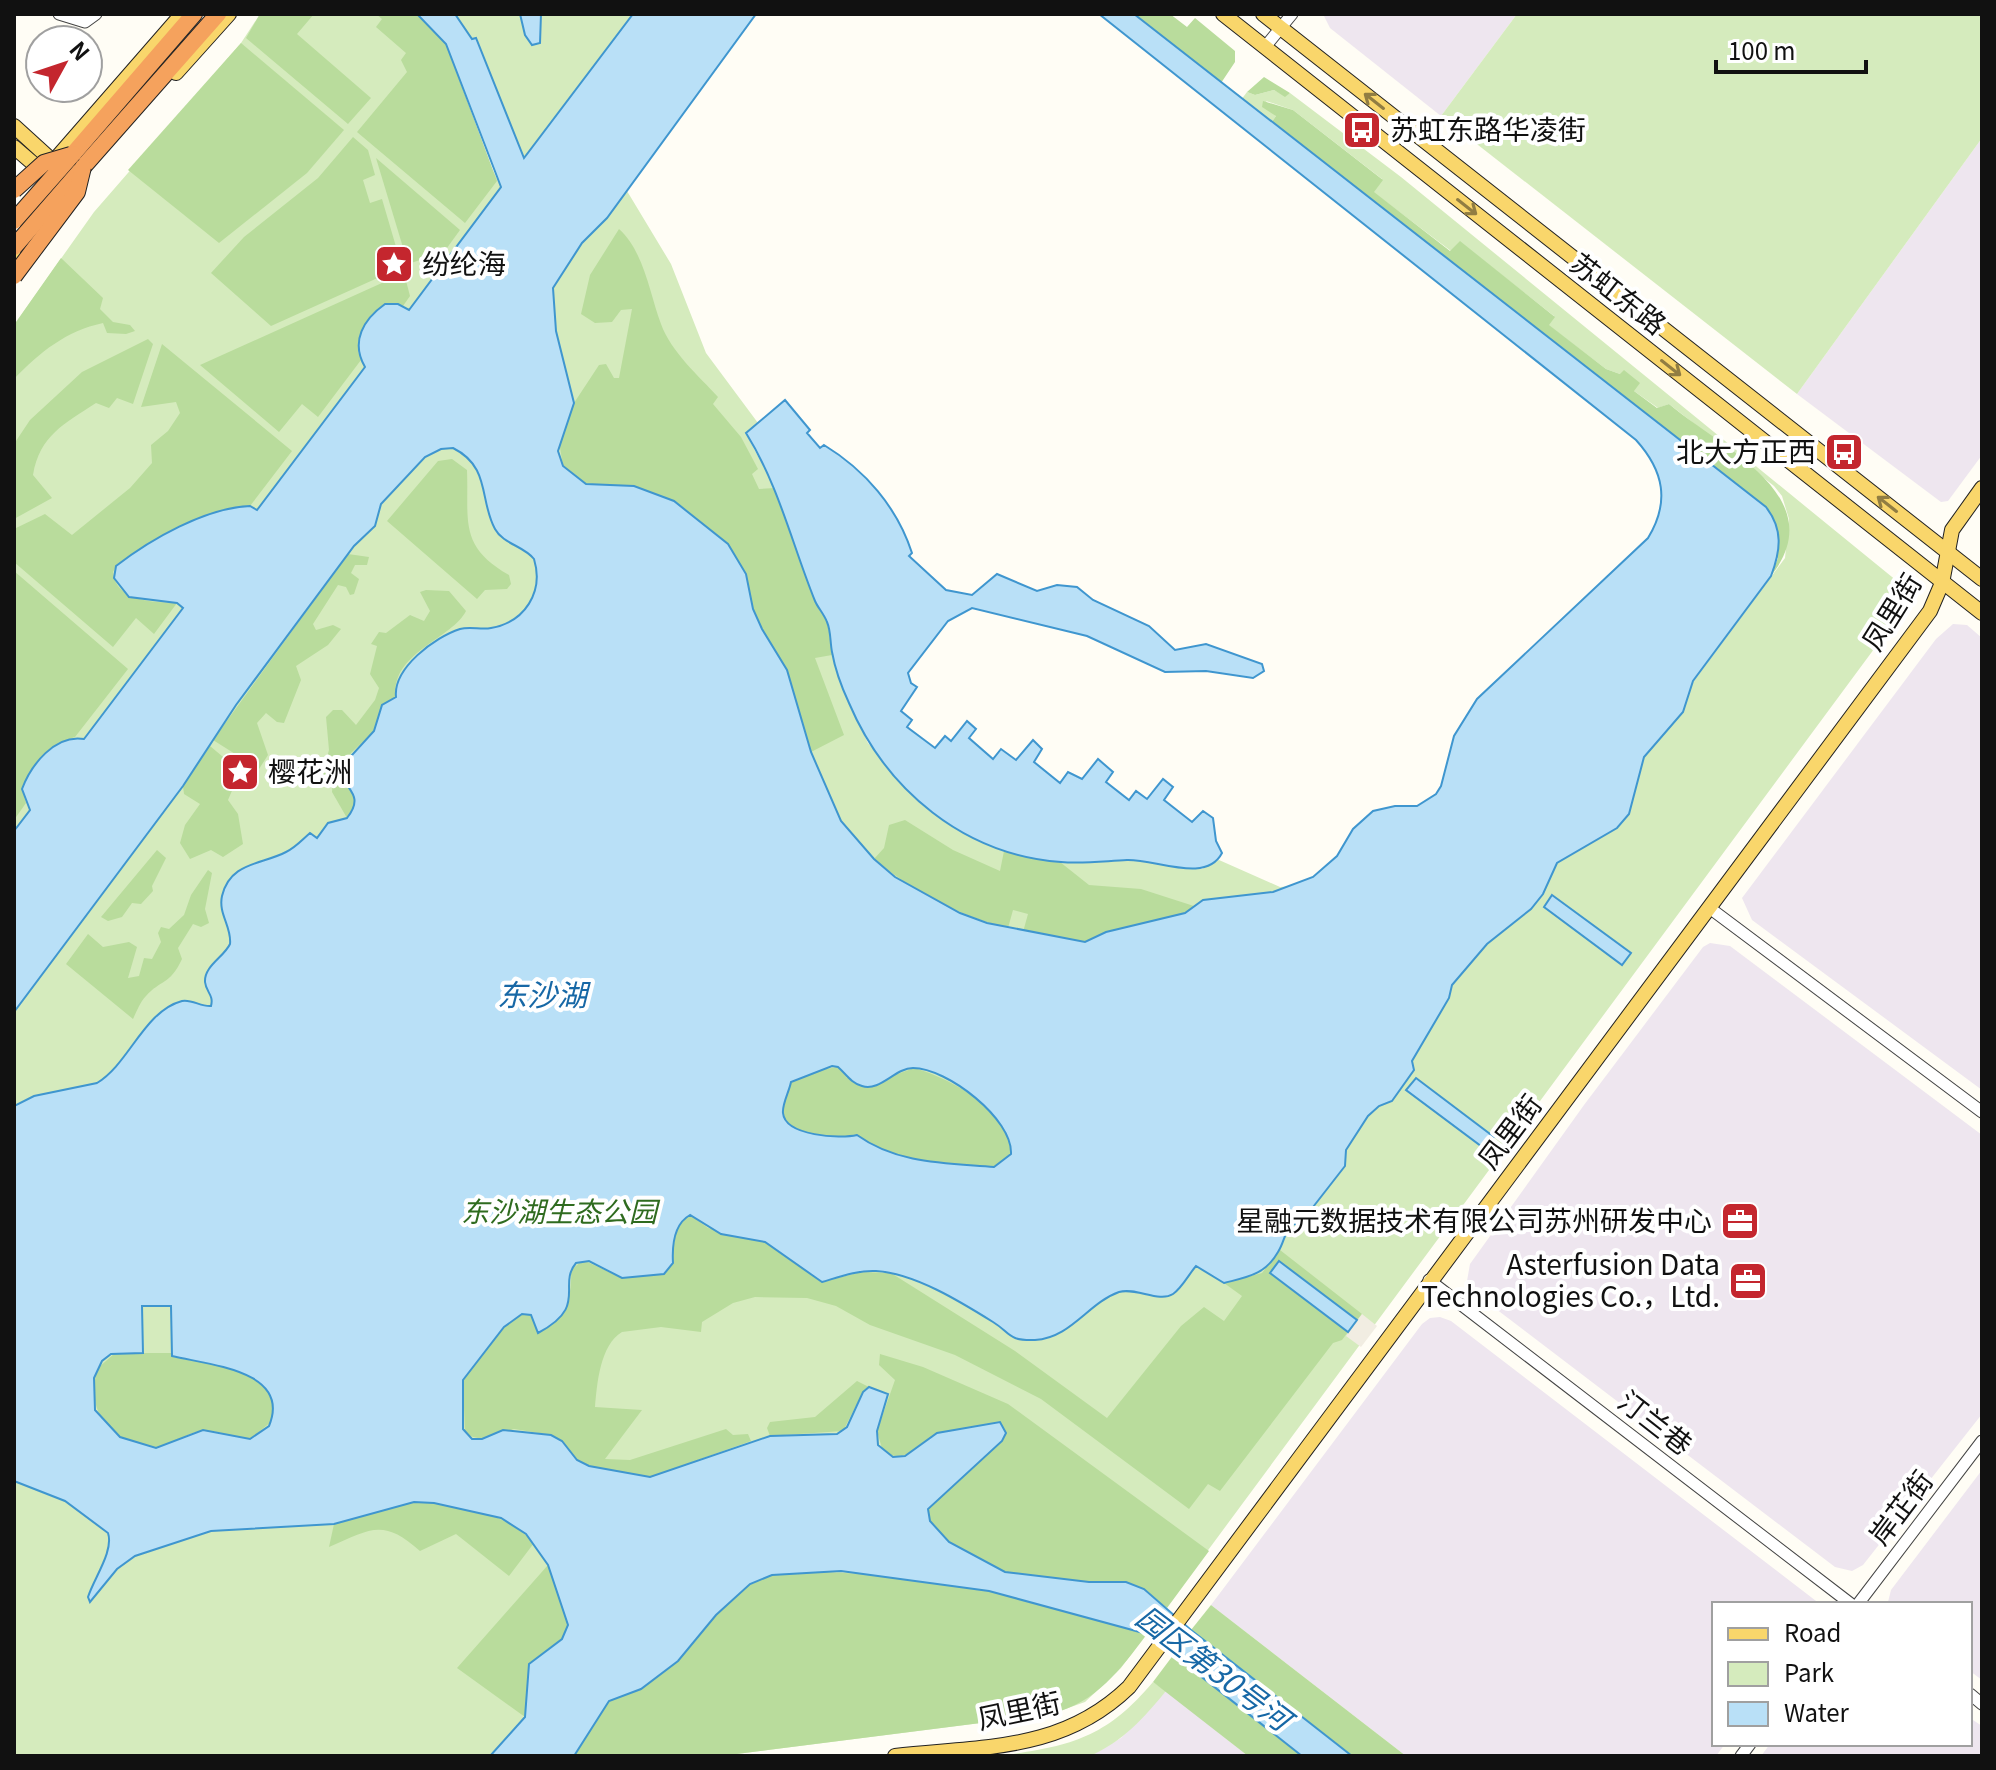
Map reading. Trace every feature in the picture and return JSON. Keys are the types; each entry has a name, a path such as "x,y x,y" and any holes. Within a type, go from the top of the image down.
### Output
{"highway":[{"path":"14,247 194,14"},
{"path":"14,221 78,161 218,14"},
{"path":"14,190 44,163 78,161"},
{"path":"14,276 77,192 78,161"}],"main road":[{"path":"14,201 54,161 182,14"},
{"path":"14,261 75,186 229,14"},
{"name":"苏虹东路","path":"1223,14 1982,613"},
{"name":"苏虹东路","path":"1263,14 1982,579"},
{"path":"14,126 54,161 75,186"},
{"path":"14,147 43,172 75,186"},
{"name":"凤里街","path":"895,1756 1022,1742 1069,1730 1109,1706 1129,1687 1930,611 1942,583 1952,530 1982,488"}],"street":[{"path":"59,14 85,22 96,14"},
{"path":"1265,47 1292,14"},
{"path":"1711,909 1982,1112"},
{"name":"汀兰巷","path":"1429,1280 1848,1602"},
{"name":"岸芷街","path":"1860,1602 1982,1441"}],"shaded area":[{"path":"1323,14 1517,14 1441,116 1330,28"},
{"path":"1982,138 1982,455 1948,501 1941,502 1797,394"},
{"path":"1953,624 1967,625 1982,638 1982,1090 1752,920 1742,898 1936,639"},
{"path":"1710,943 1730,946 1982,1135 1982,1414 1863,1565 1852,1571 1835,1567 1475,1293 1467,1281 1470,1264 1584,1105 1703,947"},
{"path":"1362,1314 1377,1326 1361,1347 1346,1336"},
{"path":"1440,1317 1451,1321 1817,1602 1712,1602 1712,1746 1724,1746 1716,1756 1406,1756 1211,1605 1422,1324 1430,1318"},
{"path":"1982,1470 1982,1680 1972,1672 1972,1602 1888,1602 1891,1590"},
{"path":"1166,1691 1248,1756 1090,1756 1121,1738"},
{"path":"1972,1719 1982,1726 1982,1756 1761,1756 1768,1746 1972,1746"}],"green space":[{"name":"东沙湖生态公园","path":"260,14 417,14 501,187 627,191 671,264 706,353 758,423 746,434 775,488 848,702 868,743 921,804 974,838 1004,851 1142,859 1183,869 1202,869 1219,860 1280,887 1294,886 1694,681 1785,558 1789,519 1782,496 1774,486 1669,404 1658,408 1634,391 1620,374 1606,369 1548,325 1554,316 1460,242 1451,251 1373,192 1382,179 1293,110 1266,101 1276,116 1271,123 1241,100 1247,92 1255,95 1274,90 1285,96 1290,93 1401,177 1908,590 1908,603 1121,1668 1085,1702 1051,1714 721,1756 14,1756 14,325 94,212 241,43"},
{"path":"260,14 314,14 297,34 371,98 348,124 246,38"},
{"path":"376,14 417,14 446,44 497,181 465,223 357,132 407,72 401,60 406,53 376,27 382,19"},
{"path":"455,14 633,14 524,158 477,39 472,39"},
{"path":"1134,14 1170,14 1187,27 1195,18 1235,51 1235,62 1221,83"},
{"path":"1517,14 1982,14 1982,138 1797,394 1441,116"},
{"path":"241,43 344,130 307,173 219,243 128,170"},
{"path":"1264,77 1290,93 1285,97 1274,90 1255,95 1247,92"},
{"path":"1263,101 1293,110 1383,180 1374,192 1450,251 1460,241 1555,317 1549,325 1606,369 1620,374 1624,370 1640,383 1634,391 1657,408 1669,404 1762,476 1780,498 1789,521 1787,547 1771,576 1778,558 1271,123 1276,116 1262,107"},
{"path":"353,137 368,150 375,175 363,180 370,203 382,199 402,267 271,326 211,273 244,237 318,178"},
{"path":"376,158 460,230 444,252 408,264"},
{"path":"619,229 635,249 671,344 718,397 713,404 741,437 758,469 752,474 759,489 775,488 815,602 828,623 832,655 815,658 844,735 811,752 787,670 762,629 753,609 746,574 728,544 674,501 634,486 586,484 563,466 559,442 574,403 599,365 606,364 614,378 619,378 632,309 621,310 612,322 595,323 581,314 590,275"},
{"path":"61,258 103,298 100,309 113,322 130,325 135,331 107,333 103,323 77,331 44,352 14,379 14,325"},
{"path":"404,273 410,296 403,306 398,304 358,351 361,360 318,417 302,404 279,432 200,365"},
{"path":"148,339 153,344 133,404 117,398 109,408 96,403 55,432 41,450 33,475 52,498 14,519 14,444 30,420 82,372"},
{"path":"162,344 292,451 250,506 215,512 179,527 116,566 113,572 116,582 129,595 147,601 177,603 154,634 136,618 113,647 14,562 14,529 45,514 72,535 130,488 152,463 151,445 168,431 180,413 176,402 141,407"},
{"path":"452,459 467,470 468,518 474,542 481,553 509,575 511,584 507,589 485,590 477,599 387,521 438,461"},
{"path":"348,554 369,557 367,565 355,565 351,573 359,579 354,594 350,595 346,587 338,585 313,624 316,630 333,625 341,629 328,645 296,666 301,680 284,723 277,722 266,713 257,723 268,755 259,769 213,740"},
{"path":"14,571 128,669 75,737 61,742 22,789 26,803 14,820"},
{"path":"449,591 466,611 459,621 402,669 396,697 382,705 374,731 351,753 347,762 355,806 347,818 332,792 333,782 326,778 324,786 320,783 329,750 326,717 333,710 342,710 356,725 375,700 379,688 370,674 377,646 371,644 379,632 386,633 410,615 424,621 430,611 420,592"},
{"path":"210,746 235,767 231,780 234,786 228,800 238,814 243,844 223,857 211,850 190,859 180,843 185,825 200,804 184,794 183,786"},
{"path":"905,820 953,850 1000,871 1004,851 1060,862 1089,885 1141,889 1197,907 1185,913 1106,932 1085,942 1023,932 1028,914 1013,910 1008,928 990,923 937,901 874,859 884,848 889,825"},
{"path":"157,850 166,858 152,886 153,891 141,904 132,903 122,917 108,921 101,917"},
{"path":"208,870 212,873 205,909 209,923 201,927 193,924 178,948 182,959 178,967 144,998 133,1019 66,964 88,934 103,947 129,942 137,947 128,978 139,976 144,958 152,959 161,942 158,933 161,927 169,929 184,915 191,895"},
{"path":"838,1067 847,1078 892,1076 914,1068 944,1079 991,1111 1009,1139 1011,1154 994,1167 940,1163 889,1152 857,1135 815,1134 793,1127 783,1113 791,1082 813,1071"},
{"path":"690,1215 708,1228 765,1242 822,1282 861,1272 891,1273 1015,1351 1107,1418 1181,1326 1204,1307 1224,1321 1242,1296 1224,1283 1262,1273 1280,1250 1362,1314 1357,1320 1279,1261 1271,1273 1348,1332 1342,1340 1333,1343 1220,1491 1208,1484 1189,1509 1041,1399 955,1355 870,1325 836,1306 807,1298 755,1297 733,1303 702,1322 701,1332 661,1327 622,1332 604,1355 595,1407 642,1410 605,1459 630,1460 726,1429 733,1435 748,1434 751,1441 650,1477 589,1466 577,1460 551,1435 514,1429 482,1439 465,1435 463,1380 504,1327 522,1314 531,1315 548,1328 560,1316 567,1302 571,1270 583,1260 622,1278 664,1274 673,1263 677,1230"},
{"path":"115,1353 172,1353 173,1357 241,1372 267,1390 272,1404 271,1422 250,1439 208,1431 196,1432 156,1448 126,1442 105,1424 95,1398 94,1383 98,1368"},
{"path":"880,1354 923,1367 1008,1404 1209,1551 1167,1608 1144,1589 1126,1582 1089,1582 1005,1572 949,1542 930,1521 928,1509 1002,1441 937,1433 905,1455 883,1452 877,1431 895,1380 879,1365"},
{"path":"857,1381 869,1387 863,1392 843,1431 770,1436 767,1428 770,1422 815,1417"},
{"path":"414,1502 446,1504 494,1516 522,1532 534,1543 509,1576 456,1534 420,1551 386,1530 366,1532 329,1547 334,1524"},
{"path":"548,1565 568,1625 562,1639 529,1664 525,1717 457,1668"},
{"path":"804,1571 884,1575 989,1591 1147,1634 1117,1672 1094,1693 1082,1702 1051,1714 721,1756 574,1756 609,1701 641,1689 678,1661 716,1615 750,1584 772,1575"},
{"path":"1211,1605 1406,1756 1352,1756 1191,1630"},
{"path":"1174,1654 1302,1756 1248,1756 1153,1682"},
{"path":"1153,1682 1166,1691 1158,1701 1122,1736 1090,1756 999,1756 1085,1737 1119,1716"}],"water":[{"name":"东沙湖","path":"417,14 455,14 472,39 476,38 524,158 633,14 756,14 607,218 582,243 553,288 556,331 574,403 558,451 563,466 586,484 634,486 674,501 728,544 746,574 753,609 762,629 787,670 811,752 841,821 874,859 895,877 960,913 987,923 1085,942 1106,932 1185,913 1203,900 1273,892 1313,877 1337,856 1353,829 1373,811 1395,806 1417,806 1436,794 1441,786 1454,736 1477,699 1648,538 1655,525 1661,499 1661,487 1653,463 1636,440 1099,14 1134,14 1766,507 1772,515 1779,540 1771,576 1693,681 1683,712 1644,757 1629,814 1617,828 1557,863 1543,894 1531,909 1487,944 1452,985 1449,998 1412,1061 1414,1070 1392,1101 1379,1106 1368,1116 1346,1150 1345,1166 1299,1225 1292,1224 1273,1260 1261,1270 1224,1283 1196,1266 1173,1294 1161,1297 1133,1291 1119,1292 1059,1333 1048,1338 1026,1340 1014,1338 967,1306 906,1277 876,1271 822,1282 765,1242 721,1234 690,1215 677,1230 673,1263 664,1274 622,1278 589,1261 576,1263 571,1272 569,1296 563,1314 538,1333 531,1315 522,1314 504,1327 463,1380 463,1429 472,1439 482,1439 503,1430 551,1435 562,1441 577,1460 589,1466 650,1477 770,1436 837,1434 847,1427 863,1392 869,1387 888,1394 877,1431 878,1445 893,1457 905,1456 937,1433 1000,1422 1006,1433 1002,1441 928,1509 930,1521 949,1542 1005,1572 1089,1582 1126,1582 1144,1589 1191,1630 1352,1756 1302,1756 1147,1634 989,1591 841,1571 772,1575 750,1584 716,1615 678,1661 641,1689 609,1701 574,1756 490,1756 525,1717 529,1664 562,1639 568,1625 548,1565 526,1534 501,1518 434,1503 414,1502 334,1524 211,1531 135,1556 117,1569 90,1602 88,1597 108,1548 108,1533 65,1501 14,1481 14,1106 34,1096 97,1083 118,1064 157,1015 169,1007 182,1001 211,1006 205,982 211,966 230,944 221,903 226,885 232,877 248,866 289,850 310,833 317,838 328,823 347,818 355,802 344,780 342,766 374,731 382,705 396,697 401,675 408,665 428,646 450,633 464,628 503,625 522,612 534,594 534,559 495,529 479,474 473,465 453,448 441,449 425,457 381,504 375,526 354,546 236,705 183,786 14,1012 14,831 30,810 22,789 31,770 54,746 63,741 84,739 183,608 177,603 129,597 114,578 116,566 162,536 197,519 233,508 250,506 257,510 365,367 359,340 365,324 385,304 398,304 409,310 501,187 446,44","holes":["832,1066 838,1067 855,1083 869,1087 913,1068 943,1077 990,1111 1009,1140 1011,1154 994,1167 940,1163 889,1152 857,1135 827,1136 793,1127 783,1113 791,1082","142,1306 171,1306 172,1356 225,1367 258,1382 269,1393 273,1407 269,1426 250,1439 203,1430 156,1448 120,1437 95,1410 94,1378 102,1361 111,1354 143,1353"]},
{"path":"520,14 541,14 540,43 532,45 525,35"},
{"path":"785,400 810,430 807,433 820,448 824,445 839,455 878,491 906,536 912,553 909,556 946,590 972,595 997,574 1037,591 1057,585 1077,587 1093,600 1149,626 1175,650 1206,644 1262,664 1264,671 1253,678 1206,671 1165,672 1087,636 972,608 948,621 908,673 911,683 917,687 901,711 912,720 907,727 935,748 945,736 951,741 967,721 976,729 969,738 993,759 1001,749 1016,760 1033,740 1042,749 1034,762 1060,783 1068,772 1082,779 1098,759 1113,772 1106,782 1129,800 1136,791 1147,799 1163,779 1173,787 1164,800 1192,822 1203,811 1213,818 1216,841 1222,853 1215,862 1193,869 1127,860 1069,863 1026,857 961,832 907,790 884,764 846,697 835,665 827,622 815,601 767,474 746,433"},
{"path":"1552,895 1631,953 1622,965 1544,907"},
{"path":"1416,1078 1494,1137 1485,1149 1406,1090"},
{"path":"1279,1261 1357,1320 1348,1332 1270,1273"}],"place":[{"name":"苏虹东路华凌街","path":"1362,130"},
{"name":"纷纶海","path":"394,264"},
{"name":"北大方正西","path":"1844,452"},
{"name":"樱花洲","path":"240,772"},
{"name":"星融元数据技术有限公司苏州研发中心","path":"1740,1221"},
{"name":"Asterfusion Data Technologies Co.，Ltd.","path":"1748,1281"}],"water label":[{"name":"园区第30号河","path":"1213,1669"}]}
